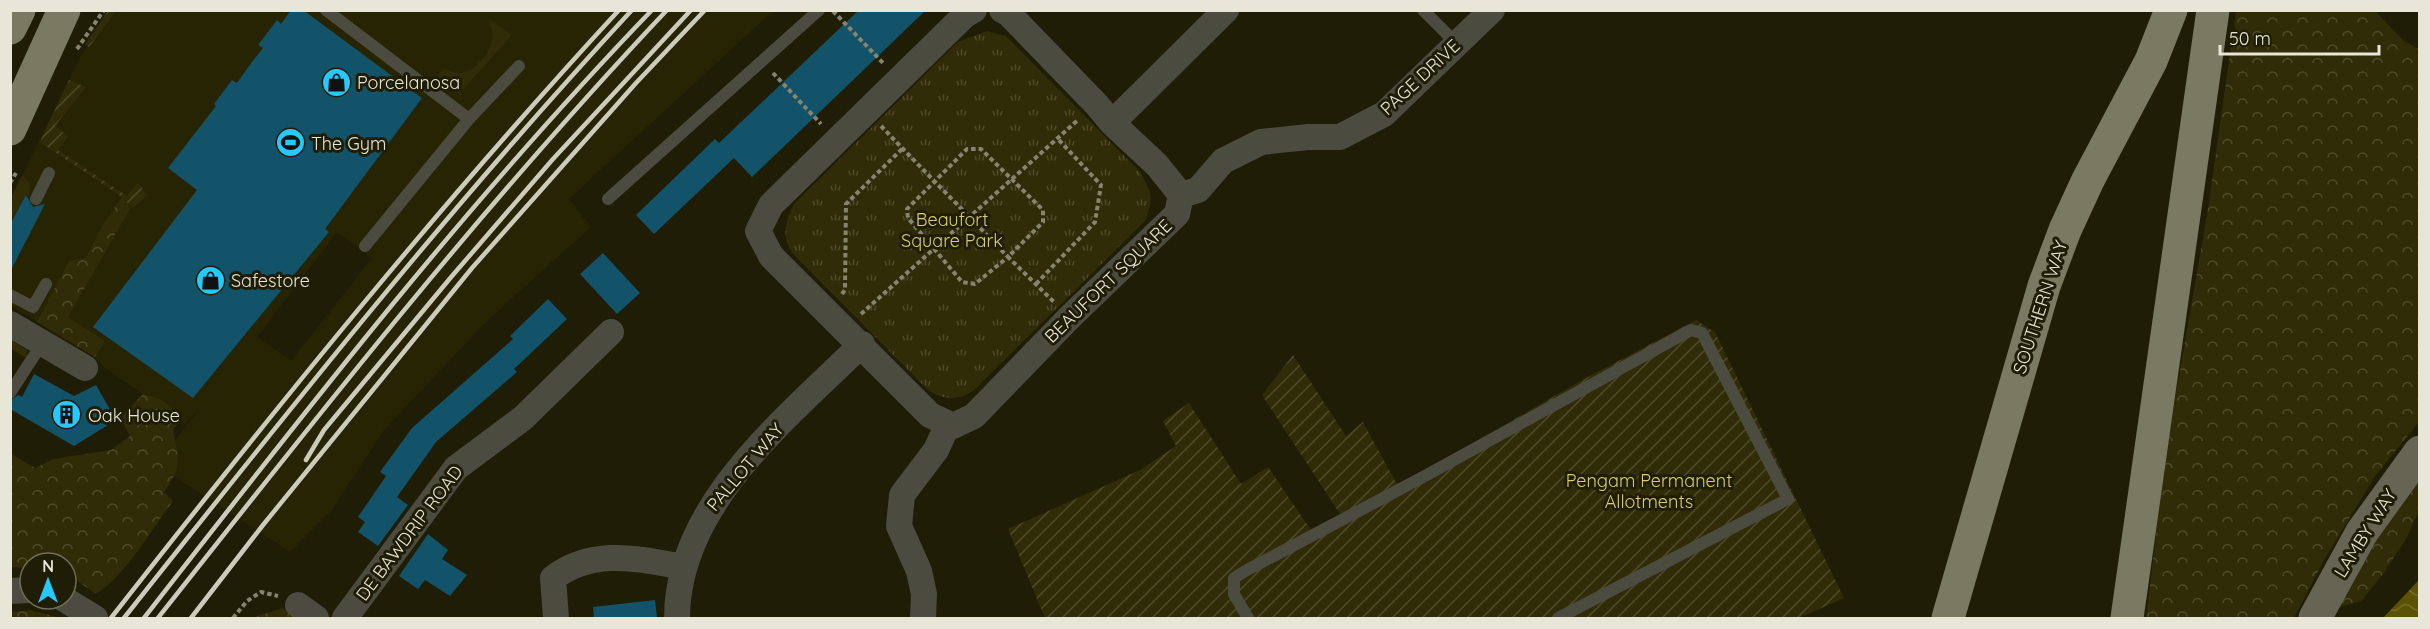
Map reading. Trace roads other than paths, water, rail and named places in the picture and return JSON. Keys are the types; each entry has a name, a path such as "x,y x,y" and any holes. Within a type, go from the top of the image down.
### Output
{"main road":[{"path":"10,28 19,10"},
{"path":"15,109 64,10"},
{"name":"SOUTHERN WAY","path":"1947,618 2044,286 2065,230 2088,180 2151,61 2170,10"},
{"path":"2127,618 2213,10"}],"street":[{"path":"924,618 924,594 919,571 899,526 902,495 936,450 948,424 930,415 856,350 771,256 758,231 771,205 965,15 974,10"},
{"path":"1002,10 1008,13 1104,114 1157,165 1181,195"},
{"path":"1104,114 1226,10"},
{"name":"PAGE DRIVE","path":"1181,195 1198,190 1224,161 1261,142 1308,137 1340,137 1384,114 1492,10"},
{"name":"BEAUFORT SQUARE","path":"948,424 953,426 974,416 1070,317 1177,214 1181,195"},
{"path":"10,324 85,368"},
{"name":"DE BAWDRIP ROAD","path":"345,618 456,468 523,418 611,332"},
{"name":"PALLOT WAY","path":"677,618 677,602 684,567 707,512 760,444 856,350"},
{"name":"LAMBY WAY","path":"2315,618 2362,532 2420,452"},
{"path":"556,618 553,578 568,567 590,559 638,559 684,567 693,618"}],"lane":[{"path":"326,10 469,119"},
{"path":"608,199 819,10"},
{"path":"1423,10 1457,44"},
{"path":"365,246 469,119 519,66"},
{"path":"36,199 49,173"},
{"path":"10,295 33,307 46,284"},
{"path":"1248,618 1234,594 1234,578 1691,330 1702,333 1788,499 1558,618"},
{"path":"10,393 43,342"}],"water":[{"path":"2419,580 2419,618 2383,618"}],"railway":[{"path":"111,618 422,233 619,10"},
{"path":"124,618 309,386 435,233 565,83 632,10"},
{"path":"144,618 390,307 518,156 652,10"},
{"path":"158,618 405,309 533,158 667,10"},
{"path":"306,460 324,430 452,276 553,159 691,10"},
{"path":"191,618 263,525 472,268 636,83 705,10"}],"place":[{"name":"Porcelanosa","path":"336,82"},
{"name":"The Gym","path":"290,143"},
{"name":"Safestore","path":"210,280"},
{"name":"Oak House","path":"67,415"}],"park label":[{"name":"Beaufort Square Park","path":"952,229"},
{"name":"Pengam Permanent Allotments","path":"1649,490"}]}
